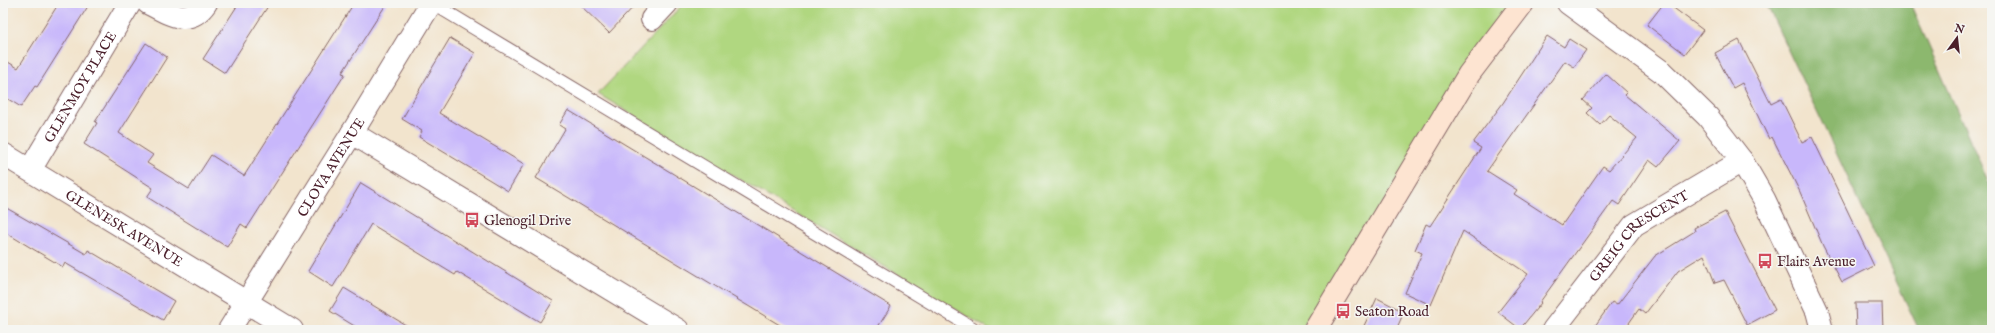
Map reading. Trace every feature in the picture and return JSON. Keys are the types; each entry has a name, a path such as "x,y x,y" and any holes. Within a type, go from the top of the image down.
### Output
{"street":[{"name":"GLENMOY PLACE","path":"30,170 130,3"},
{"path":"148,3 172,16 188,17 200,12 206,3"},
{"name":"CLOVA AVENUE","path":"229,330 431,3"},
{"path":"652,19 667,3"},
{"path":"1316,330 1469,74 1523,3"},
{"path":"1568,3 1661,71 1708,117 1742,161 1764,199 1817,311 1822,330"},
{"path":"352,133 678,330"},
{"name":"GLENESK AVENUE","path":"3,154 292,330"},
{"name":"GREIG CRESCENT","path":"1553,330 1634,225 1742,161"}],"lane":[{"path":"431,3 976,330"}],"green space":[{"path":"684,3 1523,3 1469,74 1300,330 990,330 598,94"},
{"path":"1766,3 1910,3 1992,190 1992,330 1919,330"}],"building":[{"path":"59,3 90,3 37,87 35,86 21,107 3,96 3,59 18,68"},
{"path":"239,3 270,3 225,73 203,59"},
{"path":"354,3 387,3 342,73 345,74 247,228 241,224 227,247 147,197 153,188 84,144 97,123 95,122 146,43 167,57 119,133 153,155 147,163 189,189 211,155 244,176"},
{"path":"578,3 637,3 609,33"},
{"path":"1664,3 1667,3 1703,30 1685,54 1647,25"},
{"path":"1547,36 1564,47 1569,39 1586,50 1574,67 1565,61 1487,171 1517,190 1514,194 1562,225 1603,166 1609,170 1637,138 1609,115 1600,125 1587,113 1592,108 1583,100 1606,74 1627,93 1625,95 1680,141 1658,167 1649,160 1619,205 1613,201 1540,302 1541,303 1520,329 1498,312 1528,274 1463,231 1431,305 1405,293 1422,253 1415,250 1426,224 1430,226 1481,148 1473,143 1503,103"},
{"path":"450,38 475,53 439,113 524,164 508,191 419,137 422,131 402,119"},
{"path":"1739,40 1771,104 1781,99 1802,142 1812,137 1874,266 1842,282 1823,246 1800,192 1772,137 1769,139 1742,83 1733,88 1715,53"},
{"path":"568,110 891,306 876,330 788,330 536,178 565,129 559,125"},
{"path":"361,183 553,301 540,322 457,272 455,275 371,224 333,287 308,271"},
{"path":"3,206 86,254 88,250 174,301 163,320 65,263 63,267 3,231"},
{"path":"1725,212 1775,310 1747,325 1724,280 1715,283 1704,255 1678,271 1645,314 1639,309 1624,330 1592,330 1612,302 1617,305 1655,256 1695,231 1694,228"},
{"path":"344,288 414,330 361,330 330,311"},
{"path":"1377,298 1404,312 1396,330 1362,330"},
{"path":"1855,303 1882,303 1883,330 1856,330"}],"place":[{"name":"Glenogil Drive","path":"472,220"},
{"name":"Flairs Avenue","path":"1765,261"},
{"name":"Seaton Road","path":"1343,311"}]}
